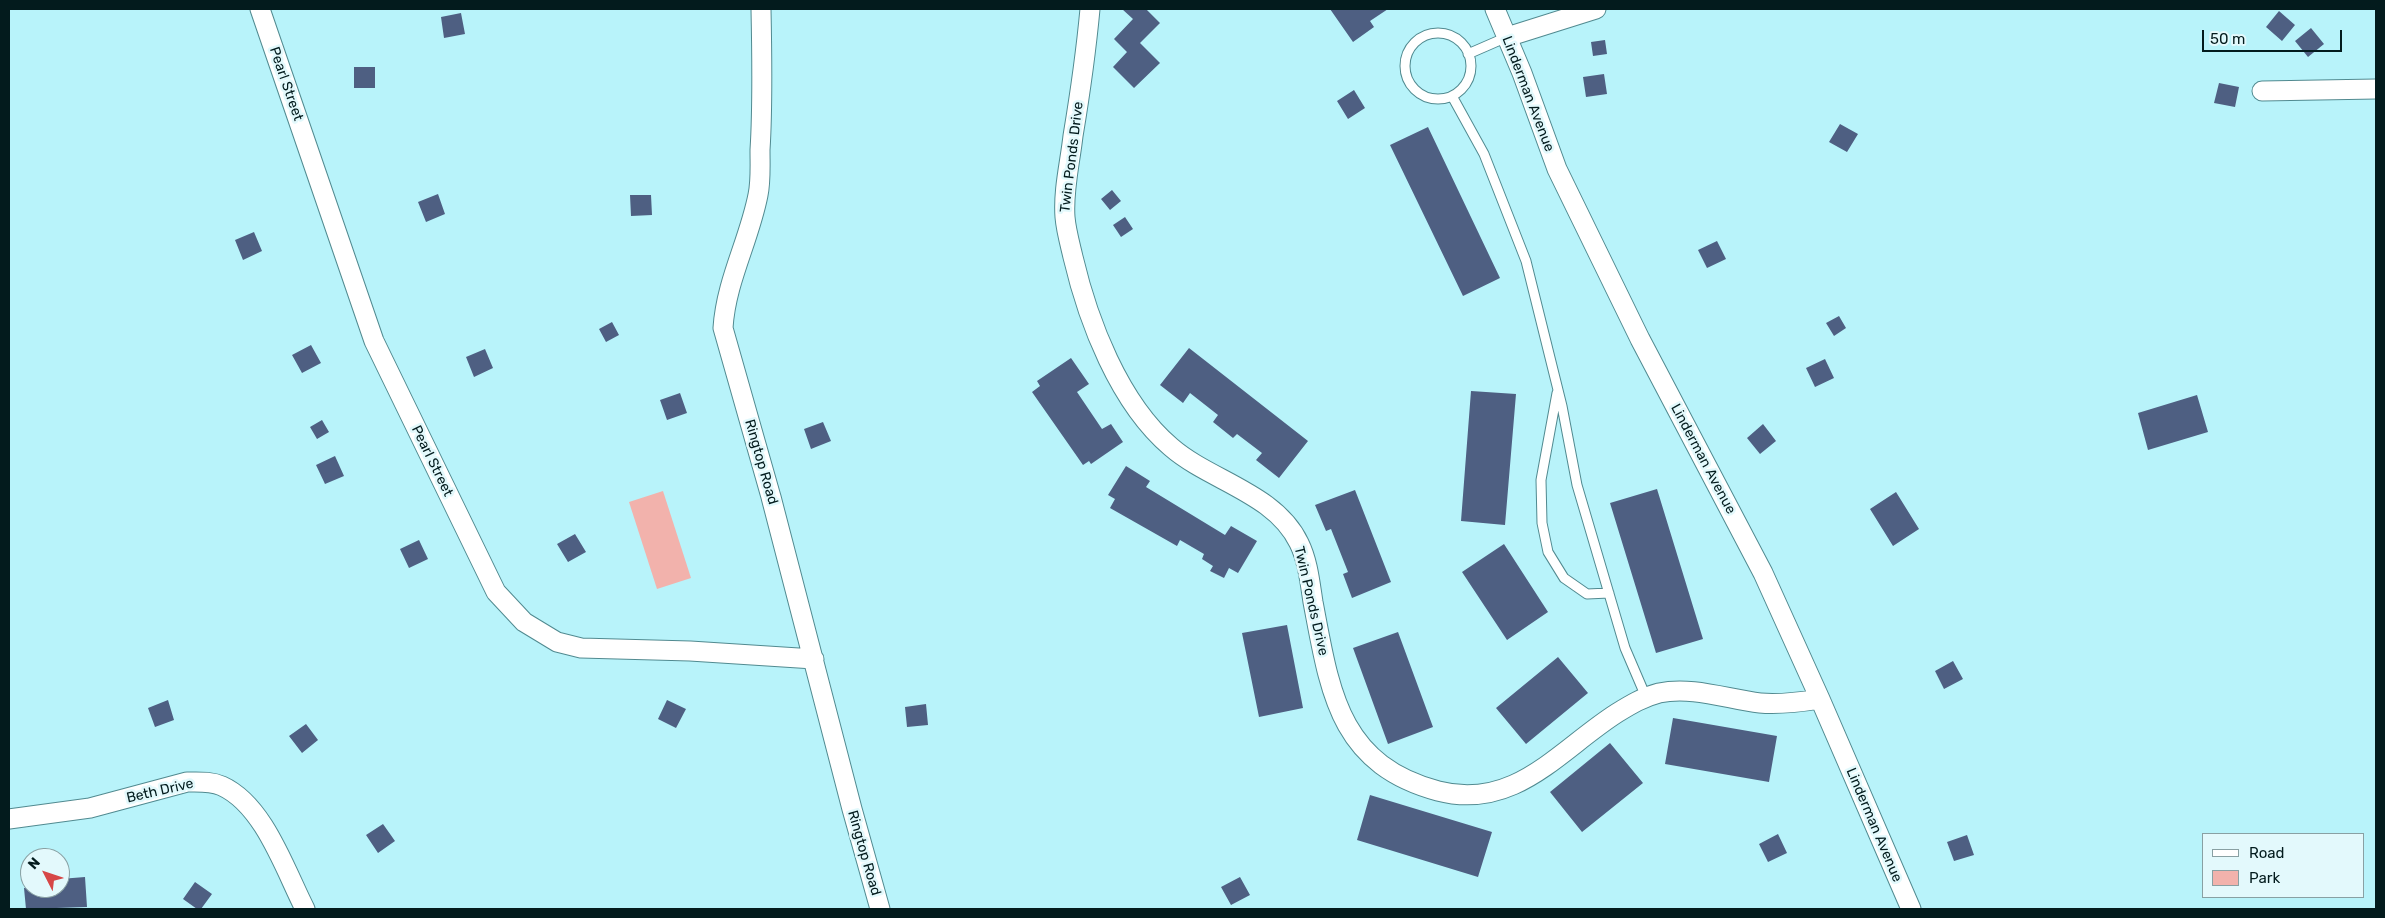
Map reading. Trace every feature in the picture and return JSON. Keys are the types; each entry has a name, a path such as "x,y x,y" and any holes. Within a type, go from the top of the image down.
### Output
{"street":[{"name":"Pearl Street","path":"260,9 374,340 496,592 524,622 557,642 581,648 690,651 814,658"},
{"name":"Ringtop Road","path":"761,9 762,105 758,194 746,243 734,272 724,308 723,328 814,658 852,810 880,909"},
{"name":"Twin Ponds Drive","path":"1090,9 1086,50 1065,193 1065,219 1080,287 1100,342 1121,384 1153,428 1171,447 1194,464 1259,500 1279,517 1294,534 1301,546 1328,678 1351,734 1368,754 1387,770 1409,781 1441,792 1475,795 1515,786 1534,776 1590,730 1636,701 1646,697 1675,691 1706,694 1763,704 1792,703 1820,699"},
{"name":"Linderman Avenue","path":"1495,9 1557,169 1578,216 1763,573 1911,909"},
{"path":"1507,37 1596,9"},
{"path":"2262,91 2376,89"},
{"name":"Beth Drive","path":"9,819 90,808 187,782 203,782 221,786 236,795 260,820 305,909"}],"lane":[{"path":"1432,34 1444,34 1456,39 1468,54 1470,72 1466,84 1452,96 1445,99 1432,99 1420,94 1411,85 1406,73 1406,60 1410,48 1420,39 1432,34"},
{"path":"1468,54 1507,37"},
{"path":"1452,96 1484,154 1526,261 1558,388 1577,484 1625,648 1646,697"},
{"path":"1558,388 1541,480 1542,523 1548,552 1564,578 1587,594 1609,593"}],"green space":[{"path":"663,491 691,578 657,589 629,502"}],"building":[{"path":"1122,9 1146,9 1160,23 1140,43 1160,63 1134,88 1113,67 1127,52 1114,39 1133,19"},
{"path":"1330,9 1388,9 1370,21 1374,27 1353,42"},
{"path":"2279,11 2295,25 2282,41 2266,27"},
{"path":"461,13 465,34 444,38 441,17"},
{"path":"2311,28 2324,44 2308,57 2295,41"},
{"path":"1605,40 1607,54 1593,56 1591,42"},
{"path":"354,67 375,67 375,88 354,88"},
{"path":"1604,74 1607,94 1586,97 1583,77"},
{"path":"2219,83 2239,87 2235,107 2214,103"},
{"path":"1354,90 1365,108 1348,119 1337,101"},
{"path":"1840,124 1858,134 1847,152 1829,142"},
{"path":"1428,127 1500,278 1463,296 1390,145"},
{"path":"1112,190 1121,201 1110,210 1101,199"},
{"path":"438,194 445,214 426,222 418,202"},
{"path":"630,195 651,195 652,215 631,216"},
{"path":"1125,217 1133,229 1121,237 1113,225"},
{"path":"254,232 262,251 243,260 235,240"},
{"path":"1717,241 1726,259 1707,268 1698,250"},
{"path":"1839,316 1846,328 1834,336 1826,323"},
{"path":"612,322 619,335 606,342 599,329"},
{"path":"311,345 321,363 302,373 292,355"},
{"path":"1189,348 1308,441 1279,478 1256,460 1262,453 1237,434 1233,438 1213,422 1218,415 1190,393 1183,403 1160,385"},
{"path":"485,349 493,368 474,377 466,357"},
{"path":"1071,358 1089,384 1077,392 1102,429 1111,424 1123,442 1091,464 1089,461 1083,465 1032,392 1040,386 1037,381"},
{"path":"1825,359 1834,378 1815,387 1806,368"},
{"path":"1471,391 1516,394 1505,525 1461,521"},
{"path":"680,393 687,413 667,420 660,400"},
{"path":"2197,395 2208,432 2148,450 2138,413"},
{"path":"322,420 329,432 317,439 310,427"},
{"path":"823,422 831,441 811,449 804,429"},
{"path":"1763,424 1776,441 1760,454 1747,438"},
{"path":"335,456 344,476 325,484 316,465"},
{"path":"1126,466 1150,481 1146,487 1225,535 1231,526 1257,541 1238,573 1229,568 1224,578 1210,571 1213,566 1202,559 1204,554 1180,540 1177,546 1110,508 1115,499 1108,495"},
{"path":"1657,489 1703,639 1656,653 1610,503"},
{"path":"1355,490 1391,582 1352,598 1343,574 1348,572 1331,529 1326,531 1315,505"},
{"path":"1896,492 1919,529 1893,546 1870,509"},
{"path":"575,534 586,552 568,562 557,544"},
{"path":"419,540 428,559 409,568 400,549"},
{"path":"1504,544 1548,612 1507,640 1462,572"},
{"path":"1287,625 1303,708 1259,717 1242,633"},
{"path":"1398,632 1433,727 1388,744 1353,648"},
{"path":"1558,657 1588,693 1526,744 1496,708"},
{"path":"1953,661 1963,679 1944,689 1935,671"},
{"path":"168,700 174,720 155,727 148,708"},
{"path":"667,700 686,709 676,728 658,719"},
{"path":"926,704 928,725 907,727 905,707"},
{"path":"1673,718 1777,736 1769,782 1665,764"},
{"path":"306,724 318,740 302,753 289,736"},
{"path":"1610,743 1643,783 1582,832 1550,792"},
{"path":"1370,795 1492,832 1478,877 1357,840"},
{"path":"383,824 395,841 378,853 366,835"},
{"path":"1778,834 1787,853 1768,862 1759,844"},
{"path":"1967,835 1974,855 1954,861 1947,842"},
{"path":"85,877 87,907 26,909 25,898 70,898 70,878"},
{"path":"1240,877 1250,895 1231,905 1221,887"},
{"path":"195,882 212,894 201,909 197,909 183,899"}]}
